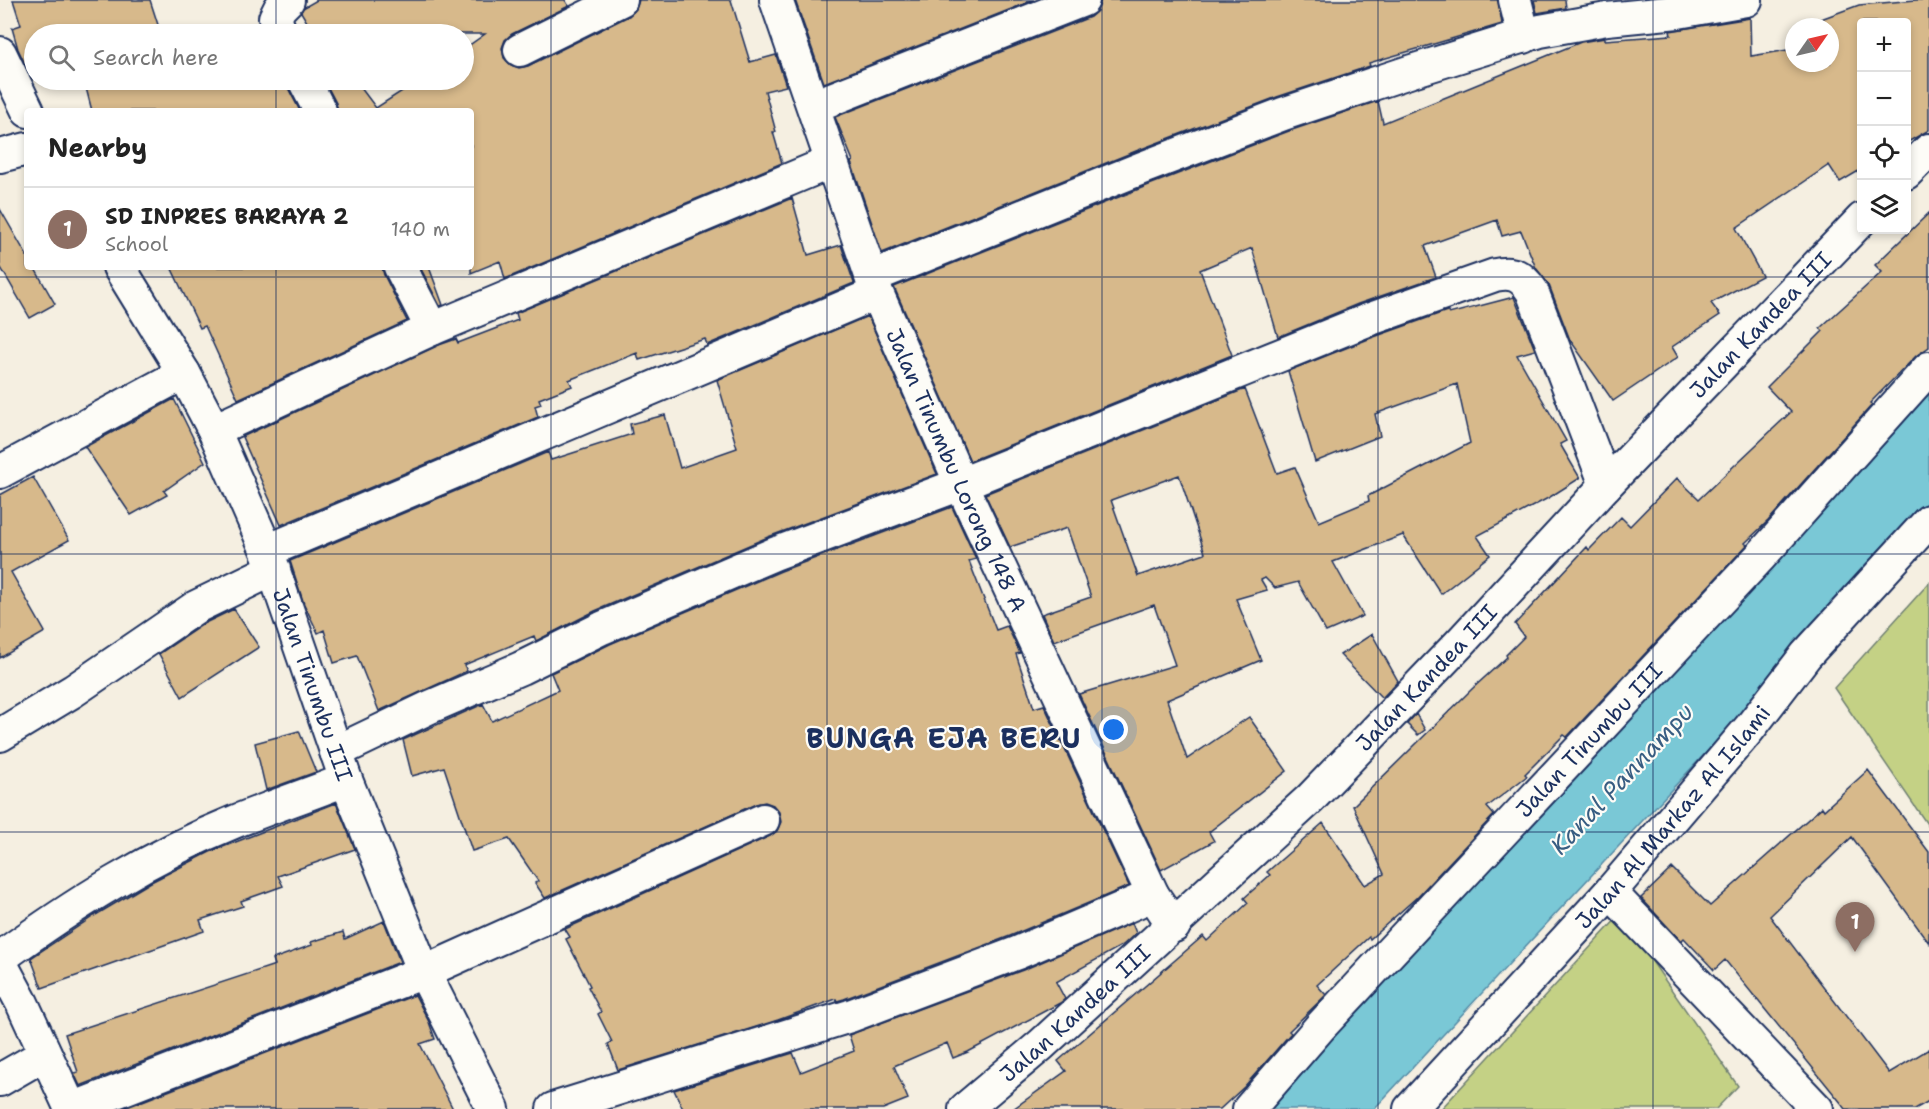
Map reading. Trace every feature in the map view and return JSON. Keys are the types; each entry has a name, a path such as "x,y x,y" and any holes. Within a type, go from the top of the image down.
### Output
{"street":[{"path":"277,24 275,18 280,8 288,0"},
{"path":"520,50 621,0"},
{"name":"Jalan Tinumbu Lorong 148 A","path":"776,0 874,285 961,484 1153,895 1174,926"},
{"path":"814,106 1083,0"},
{"path":"1515,0 1524,36"},
{"path":"0,735 73,691 138,645 271,560 874,285 1142,168 1283,114 1540,31 1607,19 1678,12 1746,0"},
{"path":"0,53 27,108"},
{"path":"309,90 318,108"},
{"path":"0,156 24,150"},
{"path":"1911,168 1929,150"},
{"path":"214,430 432,329 831,162"},
{"name":"Jalan Kandea III","path":"965,1109 1041,1045 1174,926 1310,799 1459,644 1606,485 1857,224"},
{"name":"Jalan Tinumbu III","path":"121,270 184,373 214,430 271,560 341,766 424,972 493,1109"},
{"path":"402,270 432,329"},
{"path":"763,819 424,972 71,1109 0,960 60,915 143,865 683,592 774,554 961,484 1365,321 1495,275 1510,273 1523,279 1532,291 1606,485"},
{"name":"Jalan Tinumbu III","path":"1249,1109 1329,1017 1760,557 1929,369"},
{"path":"0,472 184,373"},
{"name":"Jalan Al Markaz Al Islami","path":"1410,1109 1610,892 1749,729 1806,655 1929,521"},
{"path":"1610,892 1817,1109"},
{"path":"553,1109 850,1016 1017,954 1153,895"},
{"path":"0,1080 45,1054"}],"green space":[{"path":"1929,583 1929,827 1834,688"},
{"path":"1620,915 1738,1086 1716,1109 1441,1109"}],"water":[{"name":"Kanal Pannampu","path":"1929,384 1929,513 1374,1109 1259,1109"}],"building":[{"path":"13,0 150,0 158,24 24,24 24,62 12,28 21,25"},
{"path":"317,0 565,0 569,6 512,34 505,40 502,48 504,58 511,65 519,68 528,66 629,16 636,9 639,0 731,0 750,62 776,55 786,86 765,91 782,163 505,279 500,261 471,273 471,270 474,270 474,108 376,108 404,90 474,90 474,42 485,34 474,34 474,24 308,24 301,12 303,8"},
{"path":"795,0 1034,0 824,83"},
{"path":"1101,0 1498,0 1502,24 1369,63 1370,66 1277,97 1136,151 882,253 851,162 853,161 835,117 1090,17 1097,11"},
{"path":"1534,0 1565,0 1566,8 1537,13"},
{"path":"1929,0 1929,130 1911,140 1911,18 1857,18 1857,172 1840,182 1829,165 1736,228 1762,276 1711,303 1720,315 1672,347 1678,357 1613,401 1570,340 1549,285 1536,268 1521,231 1502,236 1497,220 1425,246 1436,277 1358,304 1278,337 1252,248 1200,270 1232,355 970,461 894,287 1289,131 1378,101 1383,123 1581,42 1605,38 1605,40 1671,35 1670,31 1750,18 1751,56 1785,50 1785,72 1839,72 1839,18 1824,18 1859,5"},
{"path":"87,90 289,90 298,108 91,108"},
{"path":"329,90 362,90 376,108 337,108"},
{"path":"792,198 808,255 841,245 854,283 707,345 705,339 639,360 637,353 569,380 572,386 539,399 541,404 535,406 538,417 281,525 242,437 439,345 456,339 458,343 518,320 516,313"},
{"path":"0,209 24,251 24,270 36,270 55,304 30,318 0,266"},
{"path":"1929,213 1929,347 1916,356 1870,403 1872,405 1768,521 1745,543 1747,545 1567,737 1564,735 1525,774 1527,776 1487,807 1494,815 1417,897 1317,985 1326,995 1289,1031 1291,1033 1244,1087 1220,1109 1013,1109 1066,1071 1058,1061 1203,936 1207,941 1248,903 1244,898 1270,875 1267,872 1323,823 1365,885 1384,874 1353,806 1507,657 1506,655 1524,637 1515,624 1587,547 1589,550 1621,517 1630,526 1677,478 1699,499 1791,412 1767,387 1823,331 1820,328 1882,272 1875,265 1907,234 1911,234 1911,230"},
{"path":"172,270 383,270 407,321 238,399 205,326 200,328"},
{"path":"422,270 430,270 443,305 440,306"},
{"path":"1514,297 1535,350 1517,355 1566,441 1560,444 1580,478 1550,497 1477,536 1490,555 1441,594 1403,535 1333,562 1363,616 1326,632 1298,582 1275,588 1265,578 1261,580 1267,590 1236,599 1261,660 1167,700 1187,759 1249,717 1287,771 1209,832 1214,841 1161,870 1079,694 1175,665 1154,605 1054,641 1042,614 1091,597 1067,528 1010,547 985,494 1245,389 1277,473 1295,467 1319,522 1369,501 1368,496 1470,443 1457,384 1375,414 1380,436 1315,462 1288,371 1447,311 1449,314","holes":["1179,475 1205,553 1138,576 1111,500"]},
{"path":"868,316 937,474 768,537 595,611 536,641 534,636 464,665 467,671 379,711 357,656 334,663 324,630 318,633 304,604 290,561 548,452 551,460 632,434 630,424 665,415 680,468 737,448 717,380"},
{"path":"174,399 205,462 164,491 167,495 131,515 85,447"},
{"path":"33,477 69,540 11,572 45,632 0,658 0,495"},
{"path":"952,507 976,559 969,561 996,630 1007,626 1020,653 1016,654 1034,708 1044,705 1129,886 1010,936 844,999 837,1001 836,999 778,1020 618,1070 608,1044 612,1042 598,1014 601,1012 566,939 570,937 565,929 770,836 777,831 781,822 779,812 773,805 765,802 756,804 545,898 535,883 538,881 509,839 472,851 444,767 412,776 403,740 483,704 492,721 558,690 551,673 610,644 781,571"},
{"path":"234,609 259,647 182,697 159,654 205,623"},
{"path":"1372,634 1398,681 1382,698 1340,655"},
{"path":"1416,714 1425,730 1418,735 1407,724"},
{"path":"299,731 316,772 266,790 255,743"},
{"path":"1868,770 1929,852 1929,943 1852,837 1770,916 1889,1073 1929,1049 1929,1101 1915,1109 1846,1109 1725,960 1714,970 1684,938 1681,941 1641,898 1672,868 1710,906 1822,807 1824,810"},
{"path":"336,803 355,849 278,876 283,886 241,901 243,906 200,920 204,931 42,988 31,958 94,916 151,882 210,852"},
{"path":"384,921 400,962 80,1086 74,1073 78,1072 65,1034 275,965 273,959 312,945 311,942 343,932 345,939"},
{"path":"1132,923 1136,933 1123,945 1056,982 1065,999 1060,1003 953,1058 947,1043 894,1066 908,1099 883,1109 683,1109 674,1090 793,1053 801,1072 854,1051 849,1035 1023,970"},
{"path":"415,995 435,1039 420,1044 453,1109 122,1109"}],"place":[{"name":"SD INPRES BARAYA 2","path":"1855,952"}],"district":[{"name":"BUNGA EJA BERU","path":"944,738"}]}
